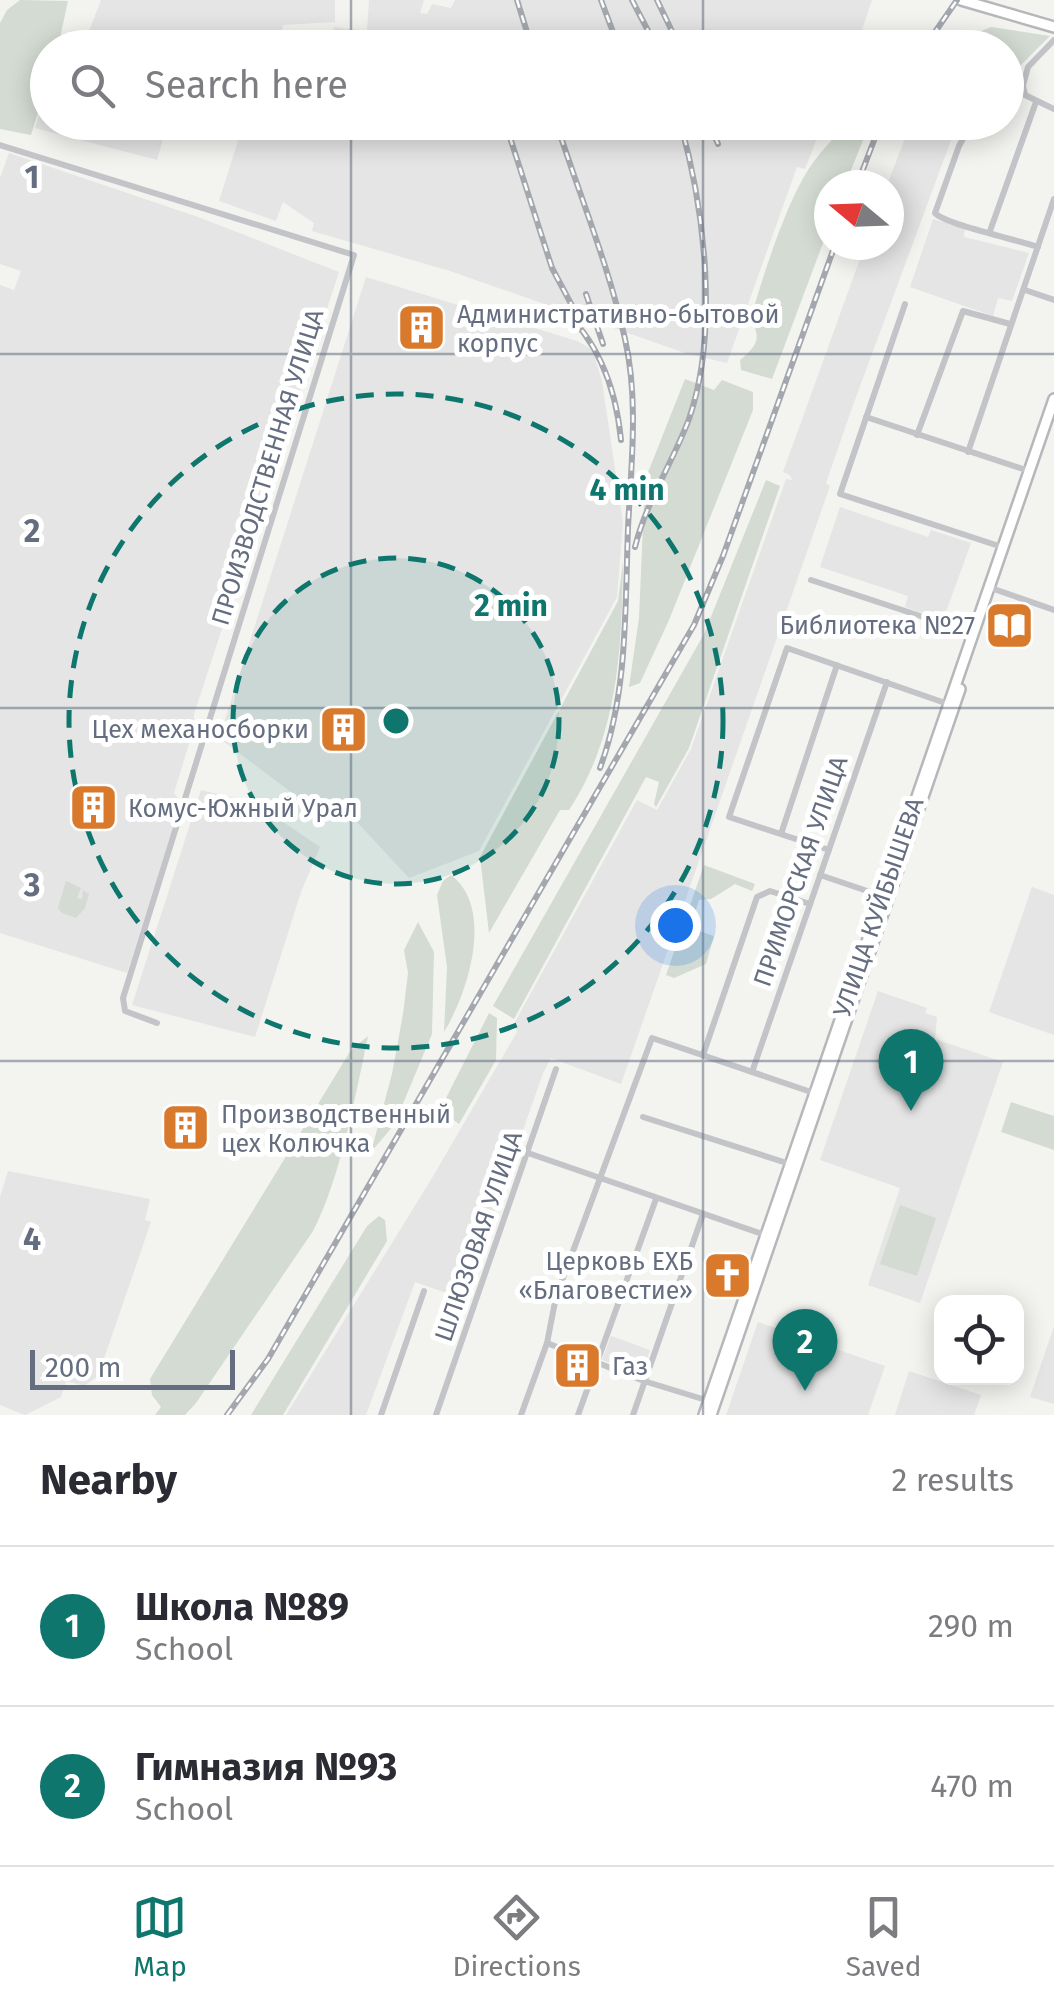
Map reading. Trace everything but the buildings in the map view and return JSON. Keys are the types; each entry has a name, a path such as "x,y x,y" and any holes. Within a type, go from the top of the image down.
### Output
{"main road":[{"path":"961,0 1054,27"},
{"name":"УЛИЦА КУЙБЫШЕВА","path":"708,1415 1054,399"},
{"name":"УЛИЦА КУЙБЫШЕВА","path":"951,704 1002,547 1054,416"}],"street":[{"path":"1024,82 1028,67 1054,40"},
{"path":"1024,90 1036,102 1054,109"},
{"path":"1024,136 1036,102"},
{"path":"962,140 935,214 942,222 990,231 1038,247"},
{"path":"990,231 1022,140"},
{"name":"ПРОИЗВОДСТВЕННАЯ УЛИЦА","path":"0,145 354,255 123,998 125,1011 157,1023"},
{"path":"968,452 1054,198"},
{"path":"1026,290 1054,300"},
{"path":"906,304 840,494 1002,547"},
{"path":"917,435 962,311 1010,324"},
{"path":"866,417 1032,472"},
{"path":"811,580 972,634"},
{"path":"991,588 1054,610"},
{"path":"829,850 729,817 787,648 951,704"},
{"path":"781,834 837,665"},
{"name":"ПРИМОРСКАЯ УЛИЦА","path":"752,1072 886,682"},
{"path":"820,875 885,897"},
{"path":"703,1055 758,897 770,891 810,904"},
{"path":"521,1415 547,1343 556,1297 652,1038 817,1095"},
{"name":"ШЛЮЗОВАЯ УЛИЦА","path":"436,1415 556,1070"},
{"path":"643,1116 793,1165"},
{"path":"528,1153 769,1237"},
{"path":"578,1415 656,1199"},
{"path":"633,1415 703,1214"},
{"path":"381,1415 424,1291"},
{"path":"547,1343 644,1381 712,1402"}],"shaded area":[{"path":"20,0 68,1 62,30 30,30 30,135 0,129 0,23 7,10"},
{"path":"101,0 335,0 335,22 283,25 282,30 90,30"},
{"path":"369,0 424,0 420,13 427,14 432,4 451,8 455,0 872,0 862,30 367,30"},
{"path":"1024,32 1050,36 1024,62"},
{"path":"81,140 163,140 157,160"},
{"path":"238,140 816,140 805,169 797,167 727,363 688,354 450,271 312,231 314,223 283,202 276,221 219,201"},
{"path":"832,140 863,140 851,170 814,170 817,260 772,379 741,370 740,360 755,344 754,307 800,184"},
{"path":"904,140 951,140 852,408 826,483 830,486 621,1084 551,1058 464,1299 415,1282 366,1415 286,1415 517,1032 515,1022 637,800 657,810 691,749 786,479 792,480 783,472 860,260 904,260 904,170 893,170"},
{"path":"9,153 198,217 339,272 194,714 194,727 174,793 181,802 127,973 0,933 0,285 14,290 21,271 0,264 0,178"},
{"path":"933,219 965,229 964,237 1029,253 1012,301 998,298 993,316 910,287"},
{"path":"366,277 577,341 592,349 602,381 623,523 617,597 479,851 409,878 342,806 328,820 219,738"},
{"path":"685,379 714,390 722,380 753,392 753,410 669,620 640,683 629,687 639,618 645,480"},
{"path":"766,480 780,486 689,748 656,807 659,782 646,777 514,1019 493,1006 704,634"},
{"path":"840,507 928,537 931,530 971,543 943,620 905,607 908,596 820,567"},
{"path":"623,562 614,691 598,752 569,810 560,810 489,933 480,857 618,601"},
{"path":"201,790 255,803 320,847 301,892 255,1037 132,1005"},
{"path":"704,865 755,884 752,891 735,884 711,899 699,900 690,928 714,936 706,964 674,978 666,975"},
{"path":"451,875 472,908 474,929 468,974 444,1032 447,967 437,895 443,881"},
{"path":"66,881 81,888 77,898 82,899 83,890 89,894 85,908 76,918 58,908"},
{"path":"1032,887 1054,895 1054,1035 989,1012"},
{"path":"418,922 434,952 432,1034 394,1125 371,1152 403,1014 408,973 404,950"},
{"path":"878,991 927,1008 925,1013 937,1017 935,1039 1003,1062 920,1303 868,1285 900,1188 820,1160"},
{"path":"489,1013 497,1018 496,1060 459,1124 440,1110"},
{"path":"368,1036 339,1162 313,1231 196,1403 185,1415 155,1415 161,1407 152,1395 150,1379 351,1050"},
{"path":"1011,1102 1054,1116 1054,1150 1001,1132"},
{"path":"8,1171 150,1199 145,1220 151,1222 98,1376 84,1386 66,1381 61,1397 25,1415 0,1405 0,1197"},
{"path":"900,1205 936,1218 917,1276 880,1264"},
{"path":"379,1216 385,1220 387,1241 283,1415 251,1415 367,1226"},
{"path":"758,1322 885,1366 868,1415 726,1415"},
{"path":"1054,1326 1054,1404 1030,1397"},
{"path":"611,1336 650,1350 641,1376 602,1360"},
{"path":"909,1371 934,1379 934,1385 951,1385 981,1395 974,1415 895,1415"}],"railway":[{"path":"517,0 526,30"},
{"path":"601,0 612,30"},
{"path":"632,0 648,30"},
{"path":"657,0 671,30"},
{"path":"936,30 957,0"},
{"path":"511,140 552,268 577,315"},
{"path":"562,140 611,284 632,386 623,650 616,710 600,768"},
{"path":"635,547 689,419 704,348 702,232 685,140"},
{"path":"716,140 718,144"},
{"path":"863,170 874,140"},
{"path":"227,1415 268,1359 694,625 723,556 830,260"},
{"path":"586,294 603,344"},
{"path":"560,307 585,335 603,367 615,402 621,440"}],"place":[{"name":"Административно-бытовой корпус","path":"422,328"},
{"name":"Библиотека №27","path":"1010,625"},
{"name":"Цех механосборки","path":"344,729"},
{"name":"Комус-Южный Урал","path":"93,808"},
{"name":"Школа №89","path":"911,1111"},
{"name":"Производственный цех Колючка","path":"186,1128"},
{"name":"Церковь ЕХБ «Благовестие»","path":"728,1275"},
{"name":"Газ","path":"577,1366"},
{"name":"Гимназия №93","path":"805,1391"}]}
